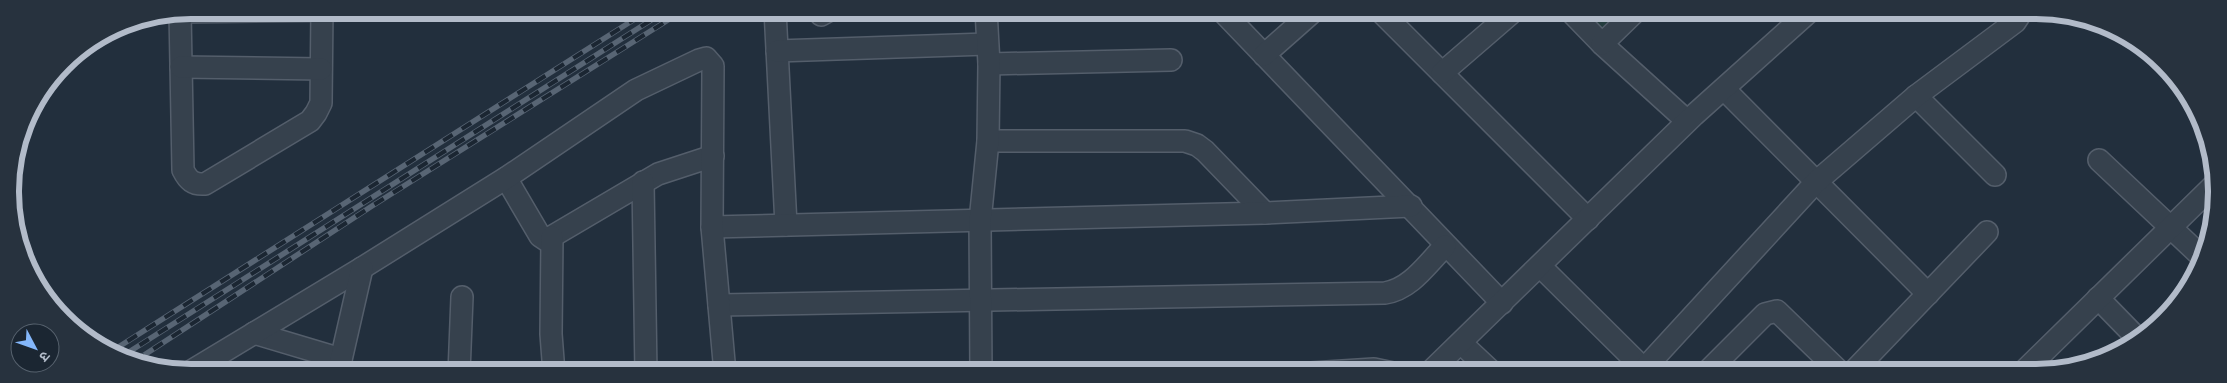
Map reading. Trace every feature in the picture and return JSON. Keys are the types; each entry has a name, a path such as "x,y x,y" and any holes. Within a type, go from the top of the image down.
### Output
{"street":[{"path":"180,19 183,170 190,181 197,185 204,184 310,121 316,114 321,102 322,19"},
{"path":"775,19 786,225"},
{"path":"981,364 980,221 988,141 986,19"},
{"path":"1230,19 1411,206 1445,246 1502,303"},
{"path":"1264,55 1305,19"},
{"path":"1388,19 1588,219"},
{"path":"1442,73 1504,19"},
{"path":"1578,19 1602,44 1687,121"},
{"path":"1602,44 1628,19"},
{"path":"1439,364 1687,121 1801,19"},
{"path":"1652,364 1816,182 1916,96 2017,19"},
{"path":"777,51 988,54 1171,60"},
{"path":"203,364 506,178 636,90 698,60 706,58 713,66 712,226 724,364"},
{"path":"181,67 321,69"},
{"path":"1724,89 1928,294"},
{"path":"1916,96 1995,175"},
{"path":"988,141 1185,141 1197,145 1205,151 1265,213"},
{"path":"506,178 541,239 546,240 658,174 713,156"},
{"path":"2099,160 2197,252"},
{"path":"643,182 646,364"},
{"path":"2037,364 2098,298 2208,191"},
{"path":"712,226 1265,213 1411,206"},
{"path":"1861,364 1986,232"},
{"path":"552,237 551,334 553,364"},
{"path":"719,305 1385,294 1396,292 1406,286 1445,246"},
{"path":"1540,266 1639,364"},
{"path":"340,364 362,268"},
{"path":"459,364 462,297"},
{"path":"2098,298 2133,334"},
{"path":"1715,364 1765,314 1777,311 1832,364"},
{"path":"254,333 335,364"},
{"path":"1461,343 1483,364"}],"green space":[{"path":"1583,19 1622,19 1602,38"}],"railway":[{"path":"118,347 635,19"},
{"path":"129,352 653,19"},
{"path":"142,357 372,206 670,19"}]}
